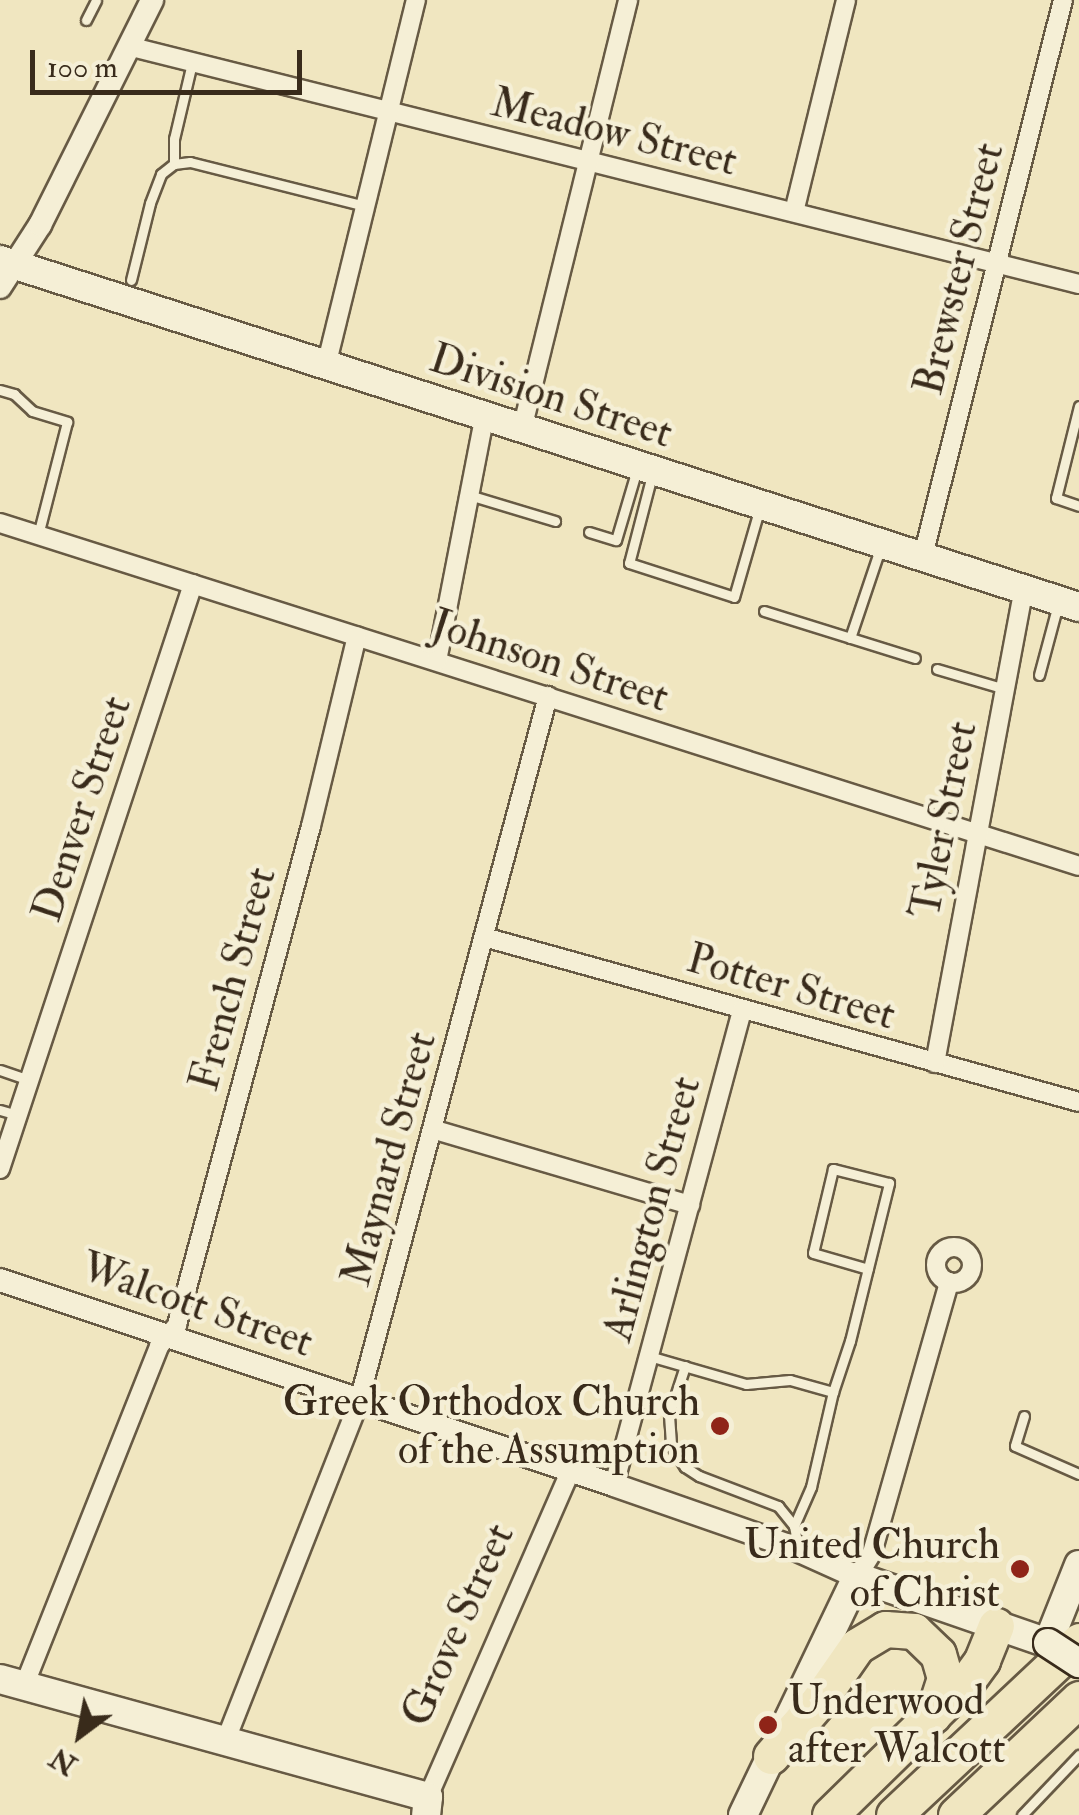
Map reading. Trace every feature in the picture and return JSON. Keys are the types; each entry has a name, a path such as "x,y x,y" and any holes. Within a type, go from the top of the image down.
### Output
{"highway":[{"path":"830,1815 975,1670 996,1626"},
{"path":"771,1756 818,1702 857,1646 885,1630 914,1631 938,1654 945,1678 933,1715"},
{"path":"894,1815 1060,1639"},
{"path":"958,1814 1079,1699"}],"main road":[{"name":"Division Street","path":"5,271 326,366 1069,604"},
{"path":"1060,1639 1079,1564"},
{"name":"Walcott Street","path":"857,1577 996,1626 1060,1639 1079,1663"},
{"path":"744,1814 857,1577"},
{"path":"12,1683 225,1742 427,1806"}],"street":[{"path":"5,271 132,47 152,0"},
{"path":"326,366 416,0"},
{"path":"522,429 628,0"},
{"path":"794,212 846,0"},
{"name":"Brewster Street","path":"923,556 1063,0"},
{"name":"Meadow Street","path":"132,47 1079,284"},
{"path":"437,661 484,418"},
{"name":"Johnson Street","path":"0,523 1079,866"},
{"name":"Denver Street","path":"0,1169 9,1113 29,1080 193,584"},
{"name":"Tyler Street","path":"935,1063 1023,591"},
{"name":"French Street","path":"12,1683 158,1346 176,1326 311,826 357,636"},
{"name":"Maynard Street","path":"225,1742 358,1401 435,1130 548,696"},
{"name":"Potter Street","path":"484,938 1079,1102"},
{"name":"Arlington Street","path":"614,1485 742,1009"},
{"path":"435,1130 690,1206"},
{"name":"Walcott Street","path":"0,1280 571,1470 798,1550 857,1577"},
{"path":"857,1577 872,1553 949,1282"},
{"name":"Grove Street","path":"427,1806 571,1470"}],"lane":[{"path":"86,20 96,0"},
{"path":"174,164 174,139 192,62"},
{"path":"131,280 150,202 162,174 174,164 190,162 365,206"},
{"path":"0,390 14,394 32,411 67,422 38,535"},
{"path":"1079,406 1056,498 1079,506"},
{"path":"589,532 616,540 646,468"},
{"path":"646,468 629,563 734,597 761,505"},
{"path":"470,495 556,520"},
{"path":"850,638 882,543"},
{"path":"1040,675 1069,604"},
{"path":"764,611 915,658"},
{"path":"937,668 1005,689"},
{"path":"0,1070 29,1080"},
{"path":"794,1526 811,1488 833,1392 868,1270 889,1183 833,1169 813,1253 868,1270"},
{"path":"649,1356 746,1384 790,1380 833,1392"},
{"path":"685,1366 670,1415 670,1444 685,1467 778,1506 794,1526 798,1550"},
{"path":"1024,1416 1014,1446 1079,1474"},
{"path":"1022,1815 1079,1755"}],"place":[{"name":"Greek Orthodox Church of the Assumption","path":"720,1426"},
{"name":"United Church of Christ","path":"1020,1569"},
{"name":"Underwood after Walcott","path":"768,1725"}]}
